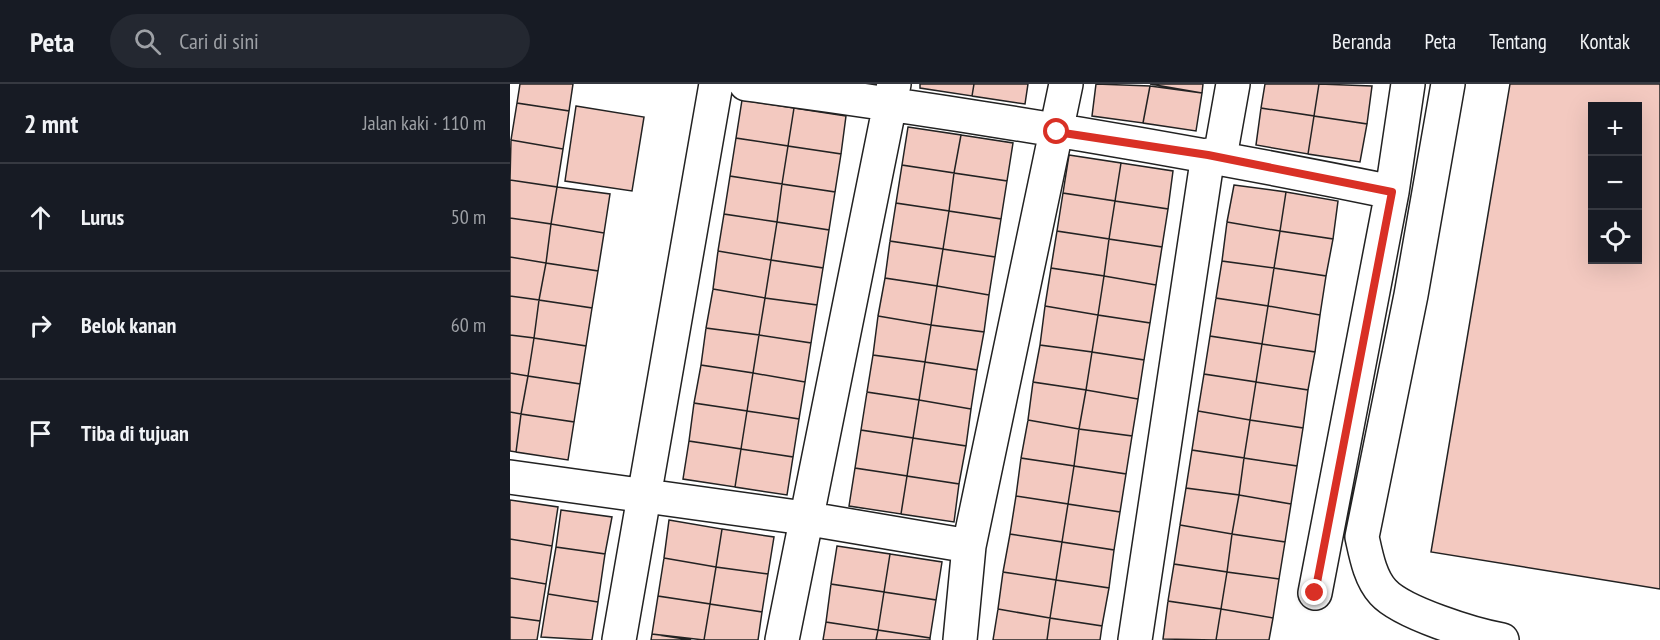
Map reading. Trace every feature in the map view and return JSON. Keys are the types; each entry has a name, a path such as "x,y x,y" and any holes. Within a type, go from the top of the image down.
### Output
{"street":[{"path":"619,640 716,84"},
{"path":"746,84 892,94 1057,132 1214,156 1392,192"},
{"path":"960,640 969,546 1066,84"},
{"path":"1136,640 1214,156 1233,84"},
{"path":"1315,593 1392,192 1408,84"},
{"path":"1448,84 1411,295 1362,537 1368,565 1383,592 1411,611 1502,640"},
{"path":"782,640 804,518 892,94"},
{"path":"510,477 804,518 969,546"}],"building":[{"path":"520,84 573,84 569,111 517,103"},
{"path":"920,84 974,84 972,96 920,88"},
{"path":"974,84 1028,84 1025,104 972,96"},
{"path":"1096,84 1150,86 1143,123 1092,116"},
{"path":"1150,84 1203,84 1202,93"},
{"path":"1265,84 1319,84 1314,116 1261,108"},
{"path":"1319,84 1372,86 1367,124 1314,116"},
{"path":"1510,84 1660,84 1660,589 1431,552"},
{"path":"1150,86 1202,93 1196,131 1143,123"},
{"path":"742,100 794,108 788,146 736,138"},
{"path":"517,103 569,111 563,149 511,140"},
{"path":"576,106 644,117 632,191 565,181"},
{"path":"794,108 846,116 841,154 788,146"},
{"path":"1261,108 1314,116 1308,154 1256,145"},
{"path":"1314,116 1367,124 1360,162 1308,154"},
{"path":"908,127 961,135 954,173 902,165"},
{"path":"961,135 1013,143 1007,181 954,173"},
{"path":"736,138 788,146 782,184 730,176"},
{"path":"511,140 563,149 557,187 510,180"},
{"path":"788,146 841,154 835,192 782,184"},
{"path":"1069,155 1121,163 1115,201 1063,193"},
{"path":"1121,163 1173,171 1168,209 1115,201"},
{"path":"902,165 954,173 949,211 896,203"},
{"path":"954,173 1007,181 1001,219 949,211"},
{"path":"730,176 782,184 777,222 724,214"},
{"path":"510,180 557,187 551,224 510,218"},
{"path":"782,184 835,192 829,230 777,222"},
{"path":"1234,185 1286,192 1280,231 1227,222"},
{"path":"557,187 610,194 604,233 551,224"},
{"path":"1286,192 1338,201 1333,239 1280,231"},
{"path":"1063,193 1115,201 1109,239 1057,231"},
{"path":"1115,201 1168,209 1162,247 1109,239"},
{"path":"896,203 949,211 943,249 890,241"},
{"path":"949,211 1001,219 995,257 943,249"},
{"path":"724,214 777,222 771,260 718,251"},
{"path":"510,218 551,224 546,263 510,257"},
{"path":"777,222 829,230 823,268 771,260"},
{"path":"1227,222 1280,231 1274,268 1222,261"},
{"path":"551,224 604,233 598,271 546,263"},
{"path":"1057,231 1109,239 1104,276 1051,268"},
{"path":"1280,231 1333,239 1326,276 1274,268"},
{"path":"1109,239 1162,247 1156,285 1104,276"},
{"path":"890,241 943,249 937,286 885,278"},
{"path":"943,249 995,257 989,295 937,286"},
{"path":"718,251 771,260 765,298 713,289"},
{"path":"510,257 546,263 539,300 510,296"},
{"path":"771,260 823,268 817,305 765,298"},
{"path":"1222,261 1274,268 1268,306 1216,298"},
{"path":"546,263 598,271 592,308 539,300"},
{"path":"1051,268 1104,276 1098,315 1045,306"},
{"path":"1274,268 1326,276 1320,315 1268,306"},
{"path":"1104,276 1156,285 1150,323 1098,315"},
{"path":"885,278 937,286 931,325 878,316"},
{"path":"937,286 989,295 984,332 931,325"},
{"path":"713,289 765,298 759,335 706,328"},
{"path":"510,296 539,300 534,338 510,335"},
{"path":"765,298 817,305 811,343 759,335"},
{"path":"1216,298 1268,306 1262,344 1210,336"},
{"path":"539,300 592,308 586,346 534,338"},
{"path":"1045,306 1098,315 1092,352 1040,345"},
{"path":"1268,306 1320,315 1315,352 1262,344"},
{"path":"1098,315 1150,323 1144,360 1092,352"},
{"path":"878,316 931,325 925,362 873,355"},
{"path":"931,325 984,332 977,370 925,362"},
{"path":"706,328 759,335 753,373 701,365"},
{"path":"510,335 534,338 528,376 510,373"},
{"path":"759,335 811,343 805,382 753,373"},
{"path":"1210,336 1262,344 1256,382 1204,374"},
{"path":"534,338 586,346 580,384 528,376"},
{"path":"1262,344 1315,352 1308,390 1256,382"},
{"path":"1040,345 1092,352 1086,390 1033,382"},
{"path":"1092,352 1144,360 1138,399 1086,390"},
{"path":"873,355 925,362 919,400 867,392"},
{"path":"925,362 977,370 971,409 919,400"},
{"path":"701,365 753,373 747,411 694,403"},
{"path":"510,373 528,376 521,414 510,412"},
{"path":"753,373 805,382 799,419 747,411"},
{"path":"1204,374 1256,382 1250,420 1198,411"},
{"path":"528,376 580,384 574,422 521,414"},
{"path":"1033,382 1086,390 1079,429 1028,420"},
{"path":"1256,382 1308,390 1303,428 1250,420"},
{"path":"1086,390 1138,399 1132,436 1079,429"},
{"path":"867,392 919,400 913,438 861,430"},
{"path":"919,400 971,409 966,446 913,438"},
{"path":"694,403 747,411 741,449 689,441"},
{"path":"747,411 799,419 793,457 741,449"},
{"path":"1198,411 1250,420 1244,458 1192,450"},
{"path":"510,412 521,414 516,452 510,451"},
{"path":"521,414 574,422 568,460 516,452"},
{"path":"1028,420 1079,429 1074,466 1021,458"},
{"path":"1250,420 1303,428 1297,466 1244,458"},
{"path":"1079,429 1132,436 1126,474 1074,466"},
{"path":"861,430 913,438 907,476 855,468"},
{"path":"913,438 966,446 959,484 907,476"},
{"path":"689,441 741,449 735,487 683,479"},
{"path":"741,449 793,457 787,495 735,487"},
{"path":"1192,450 1244,458 1239,495 1186,488"},
{"path":"1021,458 1074,466 1068,504 1016,496"},
{"path":"1244,458 1297,466 1291,504 1239,495"},
{"path":"1074,466 1126,474 1120,512 1068,504"},
{"path":"855,468 907,476 901,514 849,506"},
{"path":"907,476 959,484 954,522 901,514"},
{"path":"1186,488 1239,495 1232,534 1180,525"},
{"path":"1239,495 1291,504 1285,542 1232,534"},
{"path":"1016,496 1068,504 1062,542 1010,534"},
{"path":"510,500 558,507 552,546 510,539"},
{"path":"1068,504 1120,512 1114,550 1062,542"},
{"path":"561,510 612,517 605,554 556,547"},
{"path":"669,520 722,529 716,567 664,558"},
{"path":"1180,525 1232,534 1227,572 1174,564"},
{"path":"722,529 774,537 768,574 716,567"},
{"path":"1010,534 1062,542 1056,580 1003,572"},
{"path":"1232,534 1285,542 1279,579 1227,572"},
{"path":"510,539 552,546 546,584 510,578"},
{"path":"1062,542 1114,550 1109,588 1056,580"},
{"path":"837,546 890,554 884,592 831,584"},
{"path":"556,547 605,554 598,602 548,594"},
{"path":"890,554 942,562 936,600 884,592"},
{"path":"664,558 716,567 710,604 658,596"},
{"path":"1174,564 1227,572 1221,609 1168,601"},
{"path":"716,567 768,574 762,612 710,604"},
{"path":"1003,572 1056,580 1050,618 998,609"},
{"path":"1227,572 1279,579 1273,618 1221,609"},
{"path":"510,578 546,584 540,621 510,617"},
{"path":"1056,580 1109,588 1102,626 1050,618"},
{"path":"831,584 884,592 878,630 826,622"},
{"path":"884,592 936,600 930,638 878,630"},
{"path":"548,594 598,602 592,640 541,637"},
{"path":"658,596 710,604 704,640 652,634"},
{"path":"1168,601 1221,609 1216,640 1163,639"},
{"path":"710,604 762,612 758,640 704,640"},
{"path":"998,609 1050,618 1047,640 993,640"},
{"path":"1221,609 1273,618 1269,640 1216,640"},
{"path":"510,617 540,621 537,640 510,640"},
{"path":"1050,618 1102,626 1100,640 1047,640"},
{"path":"826,622 878,630 876,640 823,640"},
{"path":"878,630 930,638 930,640 876,640"},
{"path":"652,634 691,640 651,640"}],"route":[{"path":"1057,132 1208,155 1392,192 1315,593"}]}
